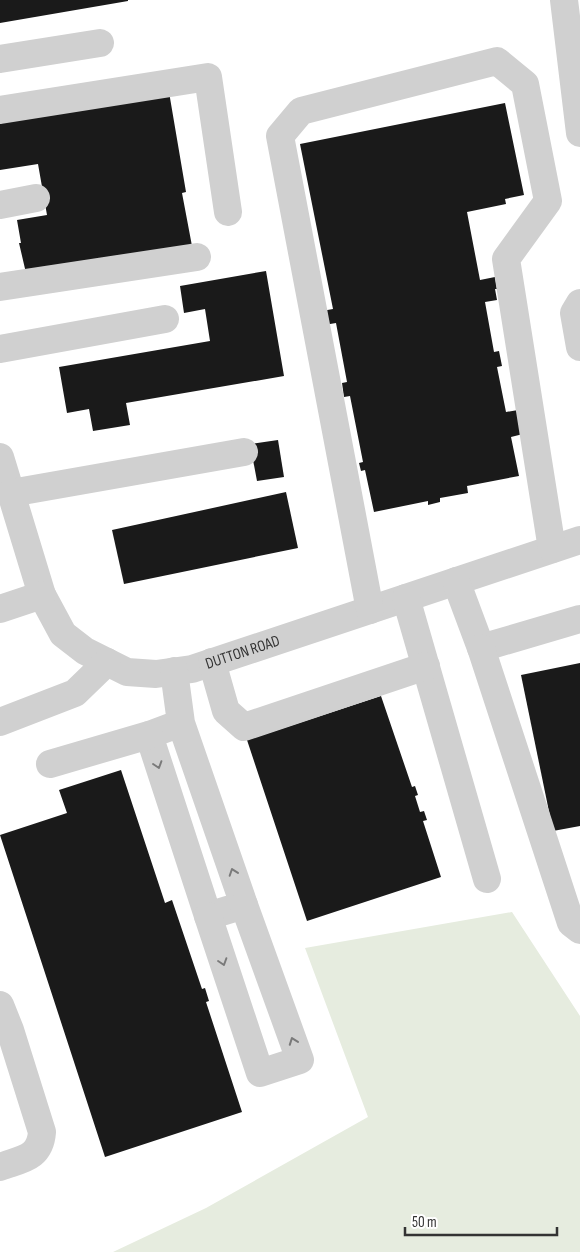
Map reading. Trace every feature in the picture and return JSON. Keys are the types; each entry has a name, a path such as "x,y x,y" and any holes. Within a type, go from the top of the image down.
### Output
{"street":[{"path":"564,0 580,133"},
{"path":"0,59 100,44"},
{"path":"370,610 280,136 300,111 497,61 525,84 548,201 506,259 552,549"},
{"path":"0,110 208,77 228,212"},
{"path":"0,205 36,198"},
{"path":"0,287 197,257"},
{"path":"580,303 574,313 580,347"},
{"path":"0,348 165,320"},
{"path":"10,488 244,452"},
{"name":"DUTTON ROAD","path":"0,457 42,595 63,634 85,651 127,672 156,674 192,669 580,540"},
{"path":"456,581 481,648 571,923 580,930"},
{"path":"0,609 42,595"},
{"path":"406,598 487,879"},
{"path":"481,648 580,619"},
{"path":"0,722 76,693 107,662"},
{"path":"212,662 226,711 244,727 426,666"},
{"path":"149,735 260,1073 300,1060 181,723 174,671"},
{"path":"50,764 149,735 181,723"},
{"path":"208,916 244,904"},
{"path":"0,1005 10,1030 42,1132 41,1143 32,1155 0,1167"}],"shaded area":[{"path":"512,912 580,1016 580,1252 113,1252 206,1208 368,1117 305,948"}],"building":[{"path":"0,0 128,0 128,1 0,23"},
{"path":"169,92 186,192 182,193 192,246 26,273 19,243 21,243 17,220 47,215 38,164 0,170 0,120"},
{"path":"505,103 524,195 505,199 506,204 467,212 480,280 495,277 497,300 485,302 494,352 499,351 502,366 497,367 506,412 518,410 523,434 511,437 519,476 467,486 468,493 440,498 440,502 428,505 428,501 374,512 365,470 361,471 359,463 363,462 350,396 344,397 342,383 347,382 336,323 324,325 322,311 333,309 300,144"},
{"path":"266,271 284,376 126,403 130,425 93,431 89,409 67,413 59,367 210,341 205,309 184,313 180,286"},
{"path":"278,440 284,477 257,481 250,444"},
{"path":"286,492 298,548 124,584 112,530"},
{"path":"580,663 580,826 553,831 521,675"},
{"path":"381,696 412,787 415,786 418,795 415,796 420,812 424,811 427,820 423,821 441,877 307,921 247,740"},
{"path":"121,770 165,903 172,900 202,989 205,988 209,1001 206,1002 242,1112 105,1157 0,835 67,813 59,790"}]}
